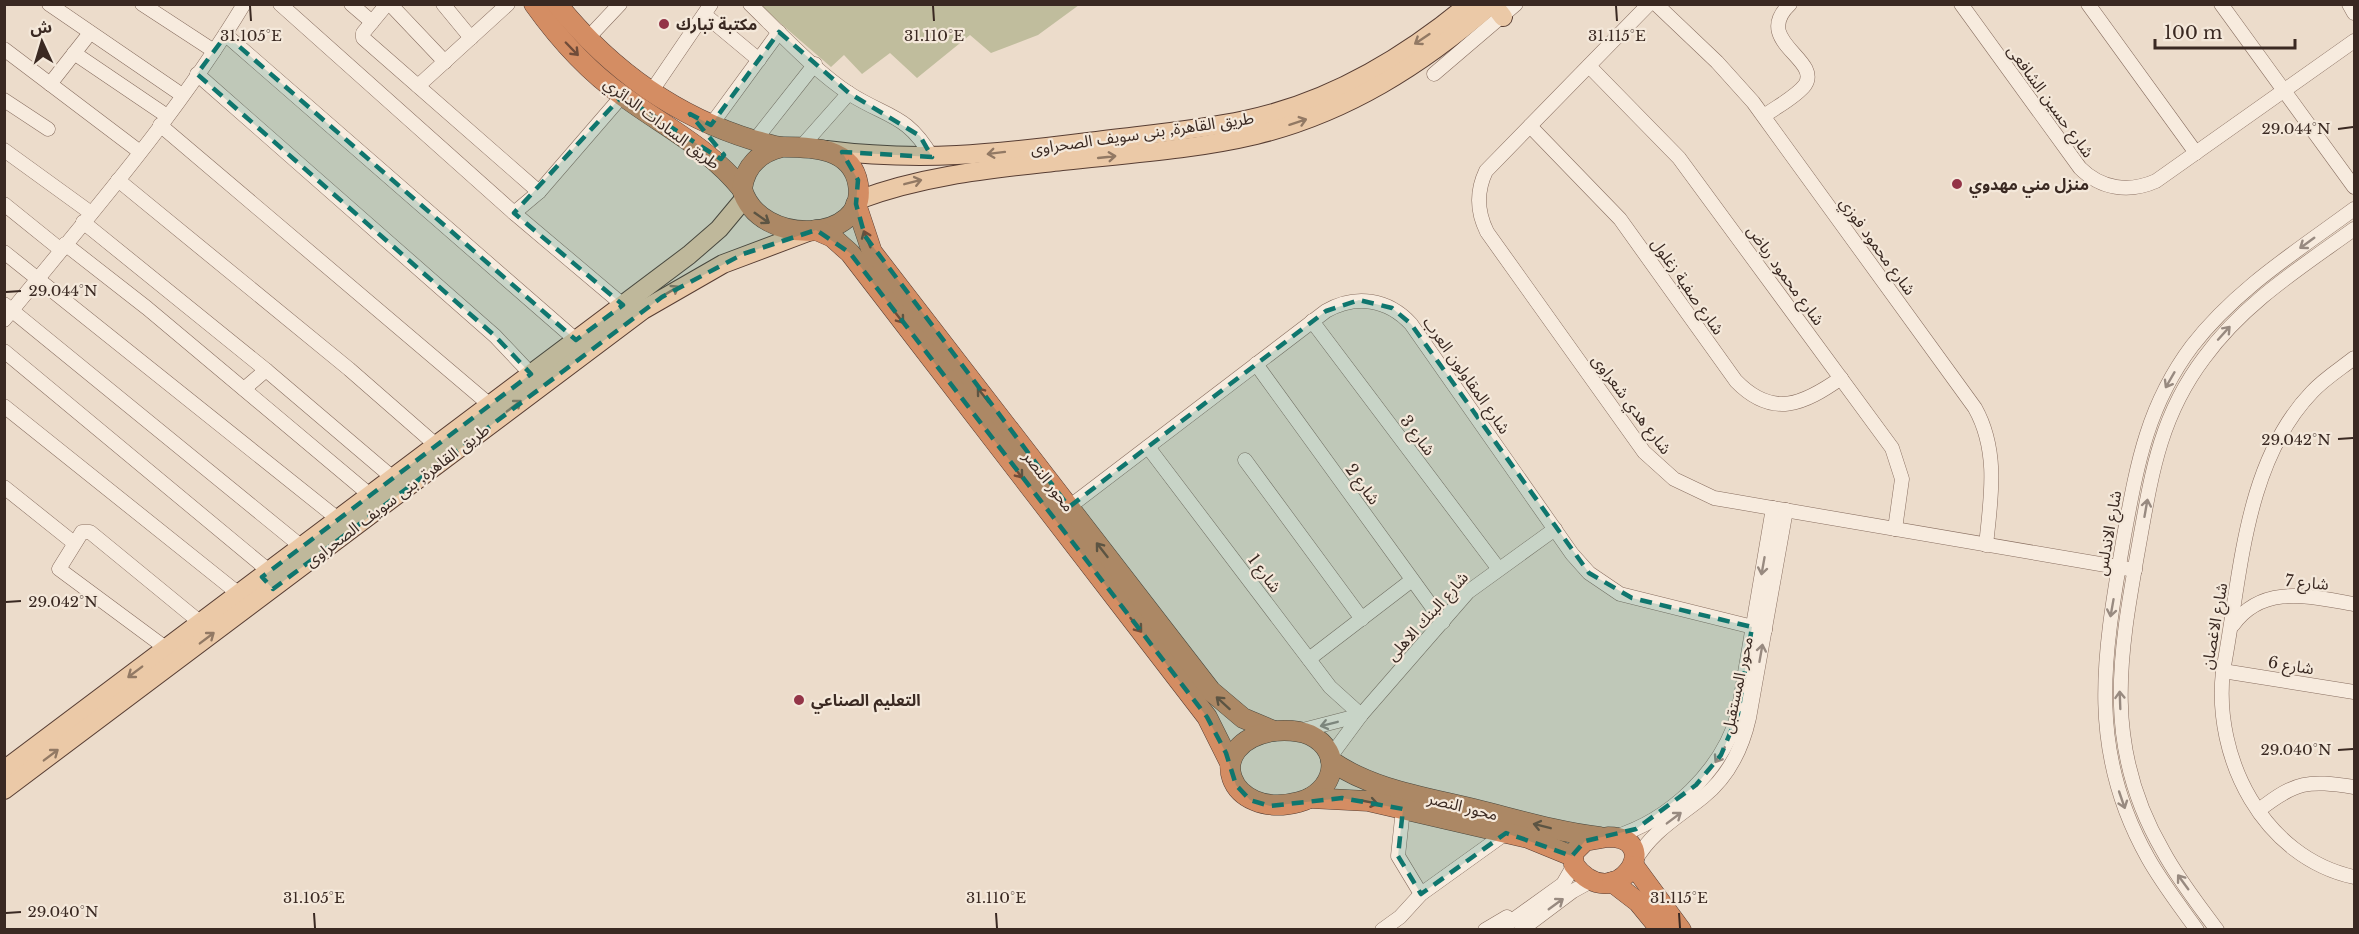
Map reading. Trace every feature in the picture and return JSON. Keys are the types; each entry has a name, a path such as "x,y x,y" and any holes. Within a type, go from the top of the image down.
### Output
{"highway":[{"name":"طريق السادات الدائري","path":"534,4 568,47 622,96 681,134 719,163 743,194"},
{"name":"طريق السادات الدائري","path":"557,4 587,39 624,74 651,92 711,125 782,147"},
{"path":"681,134 689,132 694,126 690,114"},
{"path":"782,147 812,148 842,158 852,168 859,187 857,202 841,221 812,231 779,228 753,211 743,194 748,169 767,151 782,147"},
{"name":"محور النصر","path":"857,202 872,252 1218,699 1243,718 1274,731"},
{"name":"محور النصر","path":"812,231 832,237 850,252 1207,717 1230,763"},
{"path":"1274,731 1297,731 1314,738 1330,759 1329,780 1321,791 1310,798 1277,805 1256,803 1244,795 1236,785 1230,763 1235,752 1247,740 1274,731"},
{"name":"محور النصر","path":"1330,759 1362,779 1384,786 1566,832 1607,837"},
{"name":"محور النصر","path":"1310,798 1355,799 1540,841 1573,861"},
{"path":"1661,930 1645,896 1629,845 1607,837 1581,843 1573,861 1582,874 1645,896 1681,930"},
{"path":"1603,881 1627,875 1635,863"}],"main road":[{"name":"طريق القاهرة, بنى سويف الصحراوى","path":"812,148 870,155 932,157 985,155 1222,125 1271,114 1320,97 1360,78 1421,40 1469,4"},
{"name":"طريق القاهرة, بنى سويف الصحراوى","path":"857,202 925,179 1016,173 1229,141 1305,120 1351,102 1396,77 1501,8"},
{"name":"طريق القاهرة, بنى سويف الصحراوى","path":"4,770 239,594 268,579 302,547 338,519 689,255 719,229 743,194"},
{"name":"طريق القاهرة, بنى سويف الصحراوى","path":"4,790 268,579 624,323 702,274 743,254 812,231"},
{"path":"689,255 702,274"}],"street":[{"path":"49,4 182,95"},
{"path":"142,4 214,51"},
{"path":"244,4 226,35 140,152 38,278 7,312 302,547"},
{"path":"280,4 514,213 623,305"},
{"path":"351,4 372,22"},
{"path":"445,62 389,4 372,22 363,38 539,192"},
{"path":"443,4 471,38"},
{"path":"418,86 508,4"},
{"path":"587,39 620,4"},
{"path":"750,4 849,93 911,128 920,136 932,157"},
{"name":"شارع هدي شعراوى","path":"1649,4 1486,171 1482,180 1479,206 1487,232 1653,461 1674,479 1700,493 1780,509 2135,570"},
{"name":"شارع محمود فوزي","path":"1656,4 1730,75 1764,117 1982,419 1989,441 1992,472 1986,545"},
{"path":"1764,117 1803,87 1807,79 1806,69 1782,40 1778,31 1780,16 1790,4"},
{"name":"شارع حسين الشافعى","path":"1961,4 2074,162 2092,178 2116,187 2140,187 2156,181 2285,92 2355,40"},
{"path":"2088,4 2196,153"},
{"path":"2221,4 2355,187"},
{"path":"2349,4 2355,13"},
{"path":"1434,74 1501,8"},
{"path":"651,92 708,10 759,60"},
{"path":"711,125 779,32"},
{"path":"50,84 90,33"},
{"path":"226,35 576,340"},
{"path":"4,49 140,152"},
{"path":"74,53 163,120 490,405"},
{"path":"755,140 815,64"},
{"name":"شارع محمود رياض","path":"1589,66 1679,158 1888,441 1899,463 1902,487 1895,529"},
{"path":"197,74 495,336 531,374"},
{"path":"812,148 849,93"},
{"path":"514,213 539,192 622,96"},
{"path":"4,100 48,129"},
{"name":"شارع صفية زغلول","path":"1530,126 1620,219 1736,381 1747,391 1767,401 1795,403 1814,397 1841,378"},
{"path":"4,150 393,478"},
{"path":"118,180 321,346 436,445"},
{"path":"4,204 63,247 244,389 370,495"},
{"name":"شارع الاندلس","path":"2197,930 2159,877 2143,848 2121,797 2110,758 2104,718 2103,673 2119,568 2143,440 2164,391 2182,361 2215,318 2242,292 2355,209"},
{"name":"شارع الاندلس","path":"2217,930 2162,850 2144,812 2128,764 2121,717 2120,674 2135,570 2158,445 2174,406 2195,370 2227,329 2253,304 2355,229"},
{"path":"4,252 338,519"},
{"name":"شارع المقاولون العرب","path":"1069,507 1312,321 1334,307 1359,300 1384,305 1399,313 1411,324 1588,573 1620,594 1758,628"},
{"name":"شارع 3","path":"1312,321 1498,568"},
{"path":"4,351 268,579"},
{"name":"شارع الاغصان","path":"2355,358 2312,392 2283,430 2268,459 2253,505 2223,671 2221,711 2226,744 2237,776 2259,810 2277,832 2299,851 2323,866 2355,877"},
{"name":"شارع 2","path":"1256,364 1443,622"},
{"path":"244,389 266,370"},
{"path":"4,406 239,594"},
{"name":"شارع 1","path":"1148,447 1336,694 1361,715"},
{"path":"1245,460 1362,619"},
{"path":"4,487 74,543"},
{"name":"محور المستقبل","path":"1607,837 1636,829 1655,818 1696,785 1721,755 1738,714 1758,628 1780,509"},
{"name":"شارع البنك الاهلى","path":"1330,759 1361,715 1468,592 1498,568 1555,529"},
{"path":"166,649 60,570 58,565 82,532 90,532 201,623"},
{"path":"1309,659 1412,580"},
{"name":"شارع 7","path":"2232,626 2252,606 2279,595 2299,595 2355,604"},
{"name":"محور المستقبل","path":"1635,863 1653,835 1704,796 1733,762 1747,730 1758,628"},
{"name":"شارع 6","path":"2223,671 2355,692"},
{"path":"1297,731 1361,715"},
{"path":"2259,810 2285,790 2302,783 2320,782 2355,787"},
{"path":"1403,809 1398,856 1421,894"},
{"path":"1382,930 1400,917 1421,894 1506,833"},
{"path":"1521,930 1563,884 1573,861"},
{"path":"1499,930 1529,921 1573,891 1603,881"},
{"path":"1485,930 1507,917 1529,921"}],"highlighted area":[{"path":"779,32 849,93 920,136 932,157 842,152 858,180 856,204 865,236 1069,507 1326,311 1359,300 1392,308 1411,324 1589,573 1632,598 1752,627 1738,714 1721,755 1696,785 1636,829 1585,841 1572,856 1506,833 1421,894 1398,856 1403,809 1342,798 1270,806 1250,800 1236,785 1226,753 1207,717 850,253 816,230 743,254 662,297 273,589 262,577 531,374 495,336 197,74 226,35 576,340 623,305 514,213 622,96 721,159 724,155 690,114 711,125"}],"shaded area":[{"path":"759,5 1079,5 1038,35 991,53 970,35 917,78 890,53 862,74 844,55 831,67"}],"place":[{"name":"مكتبة تبارك","path":"664,24"},
{"name":"منزل مني مهدوي","path":"1957,184"},
{"name":"التعليم الصناعي","path":"799,700"}]}
